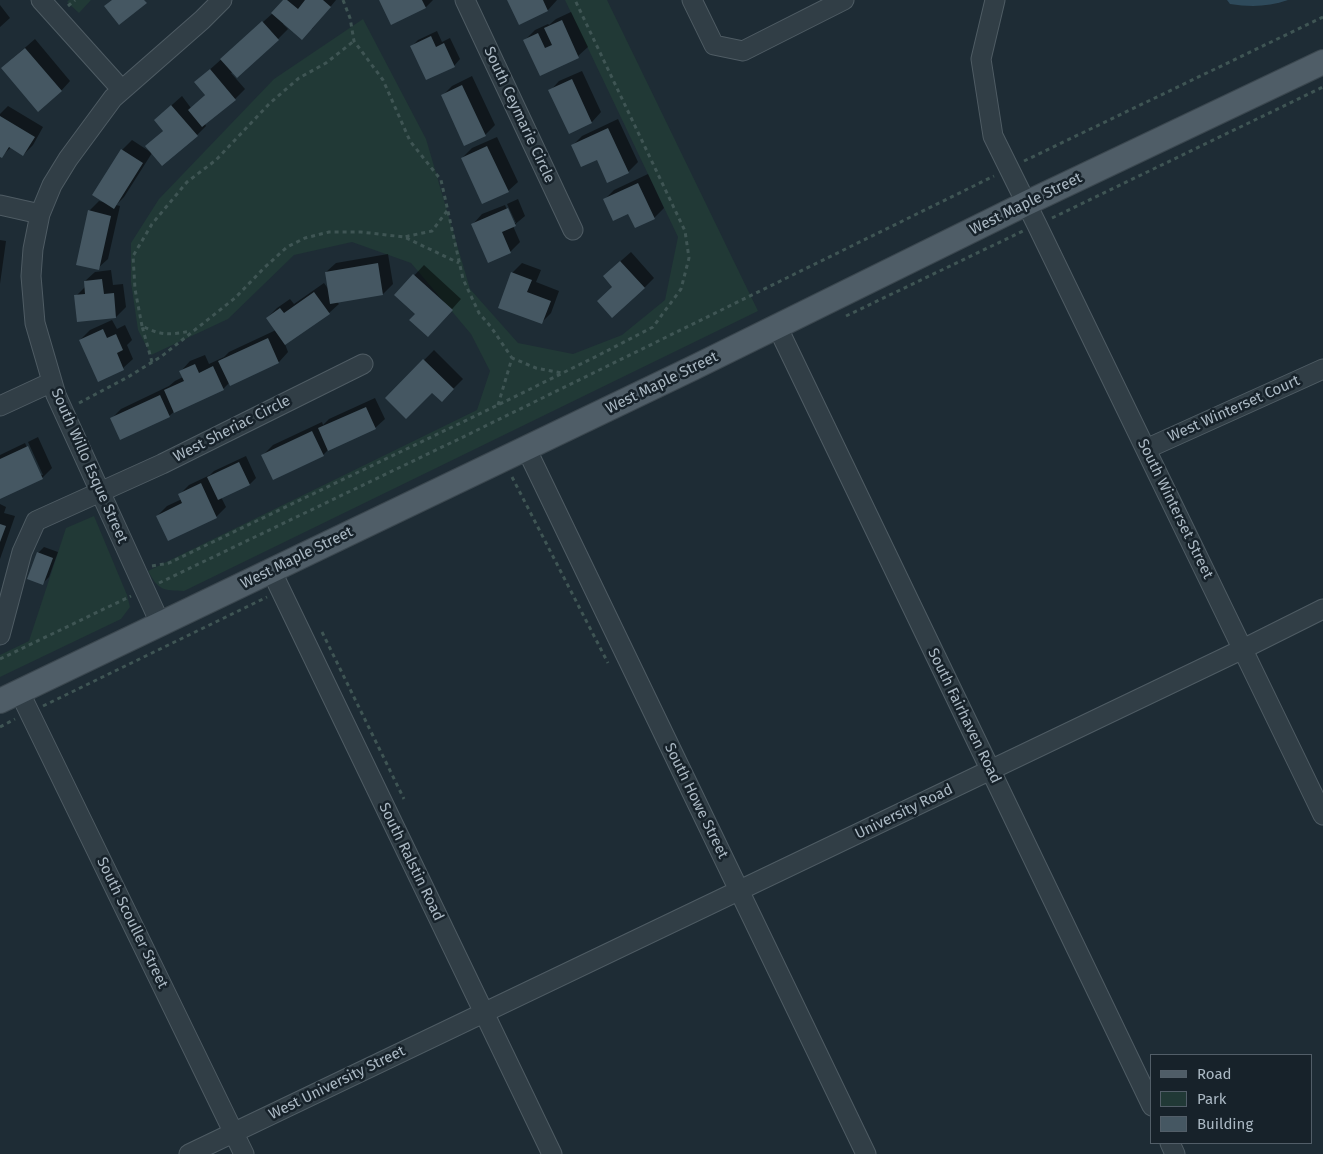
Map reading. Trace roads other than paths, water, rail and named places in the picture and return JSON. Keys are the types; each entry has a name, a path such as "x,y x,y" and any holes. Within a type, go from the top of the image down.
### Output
{"main road":[{"name":"West Maple Street","path":"10,696 687,372 1027,204 1323,62"}],"street":[{"path":"40,0 122,90"},
{"name":"South Willo Esque Street","path":"160,623 56,395 35,323 32,285 33,249 40,214 52,185 68,158 113,98 202,20 222,0"},
{"name":"South Ceymarie Circle","path":"465,0 573,230"},
{"path":"692,0 714,46 743,51 844,0"},
{"name":"South Winterset Street","path":"995,0 981,59 993,136 1323,815"},
{"path":"0,205 40,214"},
{"name":"South Fairhaven Road","path":"777,326 1150,1102"},
{"name":"West Sheriac Circle","path":"0,635 22,552 36,521 162,464 363,364"},
{"name":"West Winterset Court","path":"1146,449 1323,369"},
{"path":"0,406 52,382"},
{"name":"South Howe Street","path":"526,448 866,1154"},
{"name":"South Ralstin Road","path":"271,570 552,1154"},
{"name":"University Road","path":"484,1013 1323,609"},
{"name":"South Scouller Street","path":"10,696 244,1154"},
{"name":"West University Street","path":"190,1154 484,1013"}],"water":[{"path":"1227,0 1288,0 1252,6 1230,4"}]}
